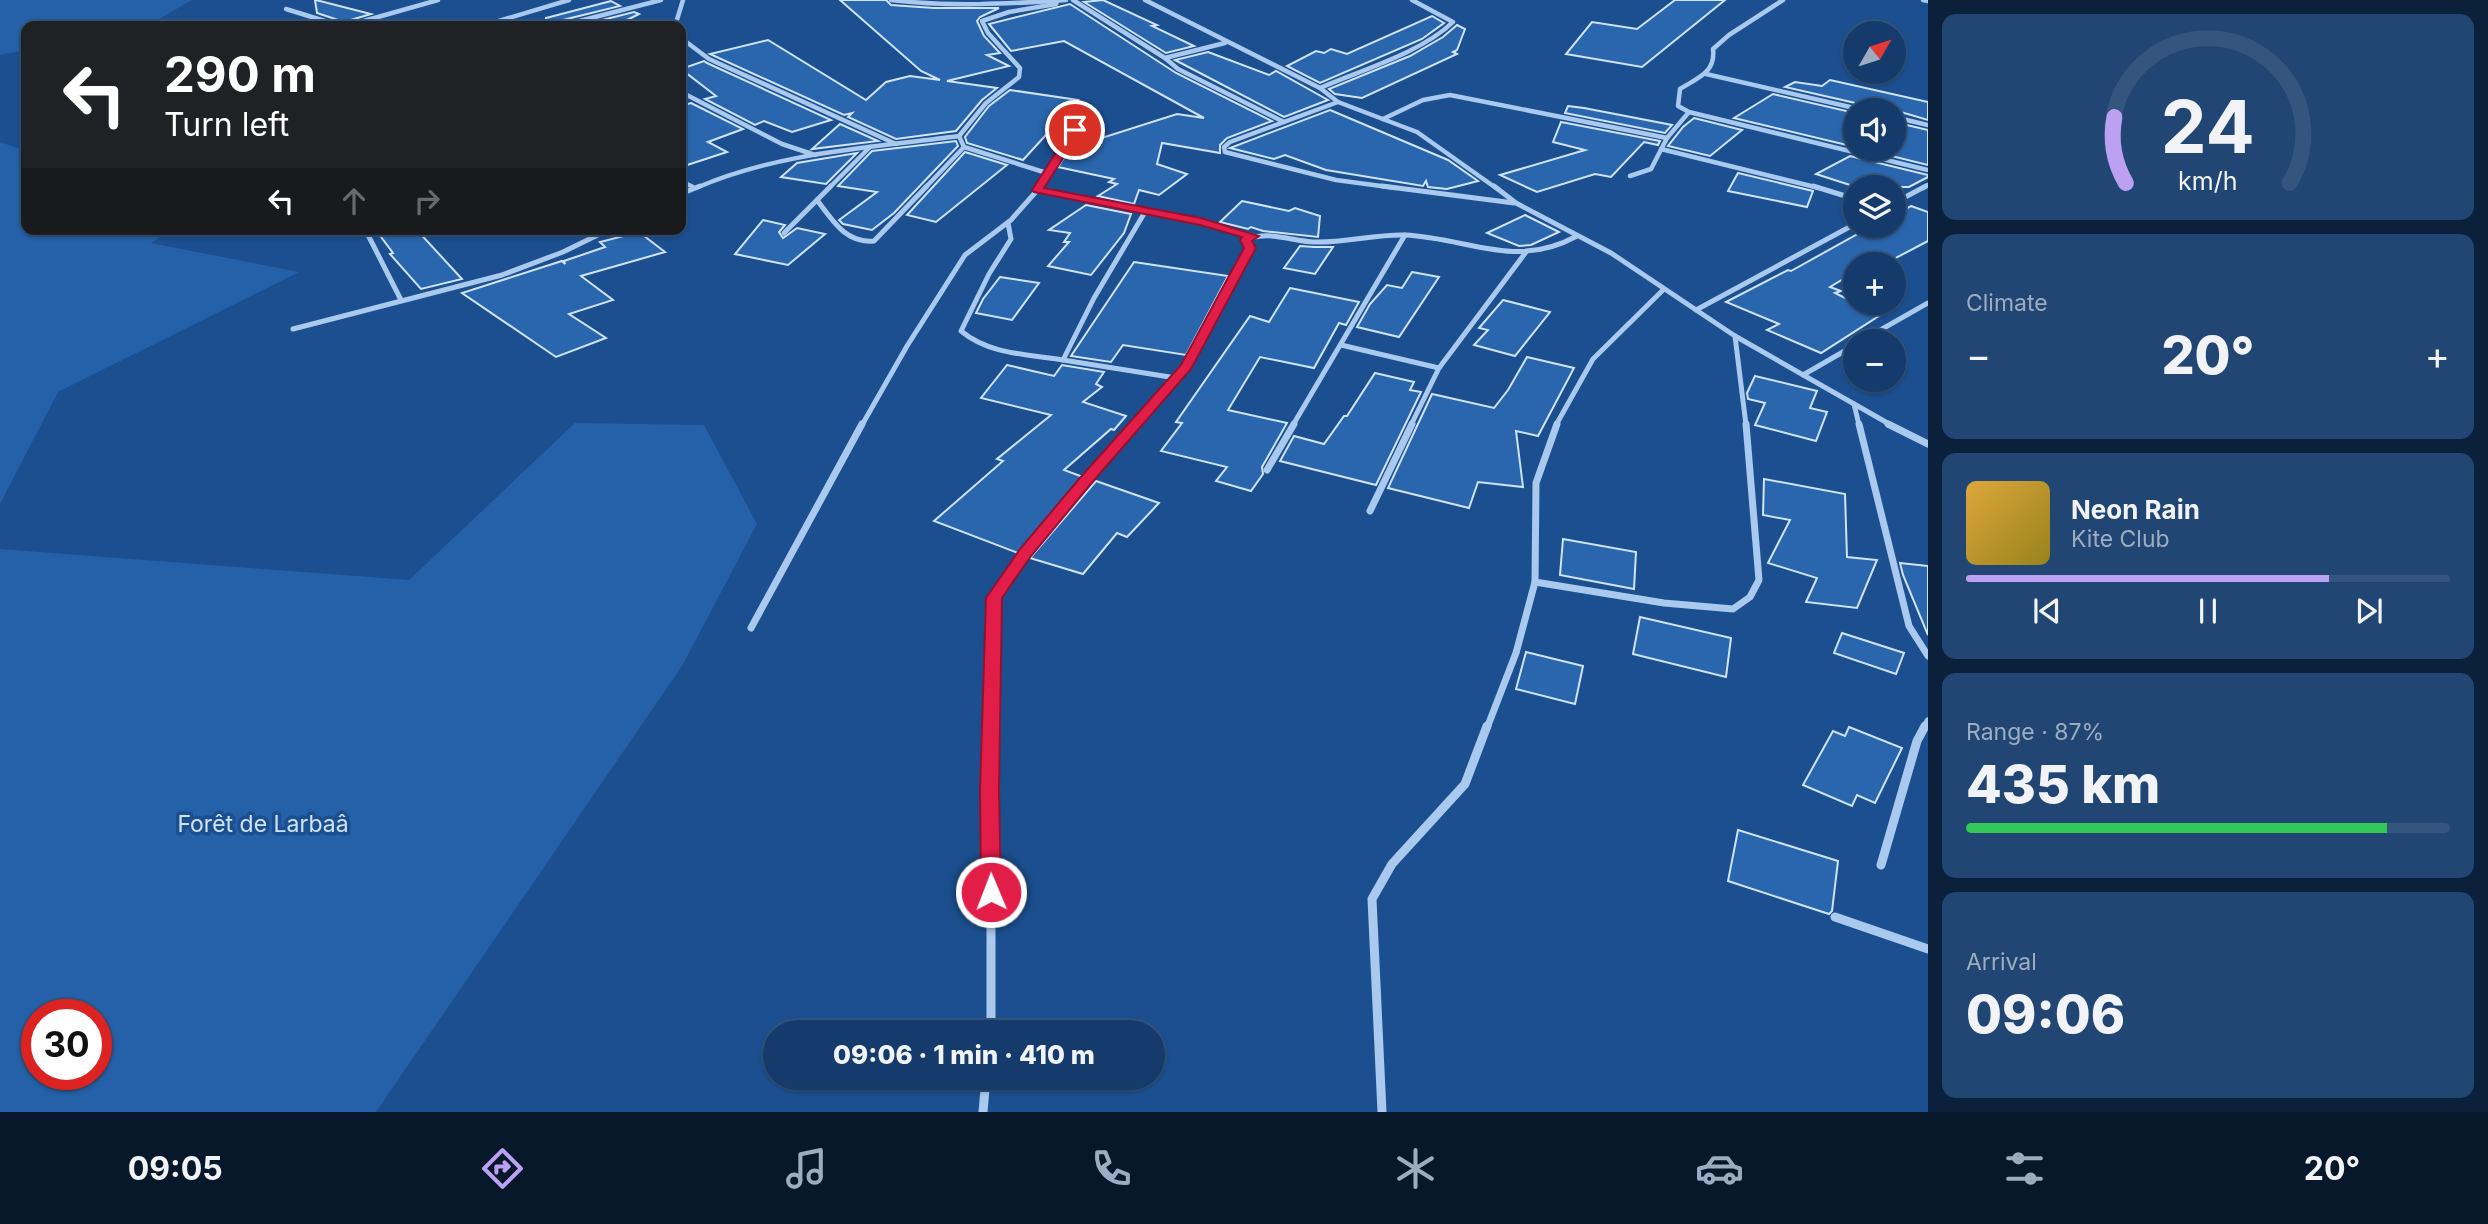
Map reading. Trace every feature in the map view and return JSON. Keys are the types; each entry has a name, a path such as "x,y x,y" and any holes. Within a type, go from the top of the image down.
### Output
{"street":[{"path":"361,21 439,0"},
{"path":"499,21 569,0"},
{"path":"579,21 661,0"},
{"path":"674,21 683,0"},
{"path":"891,0 924,4 1003,4 1066,0"},
{"path":"996,0 1003,4"},
{"path":"1073,0 1178,69 1284,122"},
{"path":"1145,0 1320,88 1338,102 1417,132 1446,150 1516,203 1611,253 1735,336 1928,444"},
{"path":"1320,88 1429,39 1451,26 1453,22 1449,18 1412,0"},
{"path":"1783,0 1765,15 1723,38 1713,49 1716,60 1711,72 1680,89 1678,106 1689,112 1928,170"},
{"path":"959,136 967,122 989,98 1019,77 1020,68 1009,53 984,30 982,21 1010,12 1056,4 1057,1"},
{"path":"286,9 326,21"},
{"path":"686,42 709,59 897,144"},
{"path":"1165,58 1226,43"},
{"path":"1705,74 1843,105"},
{"path":"686,95 782,145 820,156"},
{"path":"1383,119 1418,100 1450,95 1668,138"},
{"path":"1338,102 1230,142 1224,147 1225,152 1336,180 1516,203"},
{"path":"1630,176 1651,169 1668,138 1689,112"},
{"path":"1906,120 1928,125"},
{"path":"751,628 888,377 942,290 968,251 1008,223 1038,190 1075,130"},
{"path":"686,191 730,173 790,158 959,136"},
{"path":"959,136 964,147 1050,174"},
{"path":"784,233 870,147"},
{"path":"817,200 843,233 853,240 866,243 874,241 964,147"},
{"path":"1661,149 1788,178 1843,195"},
{"path":"686,184 693,187"},
{"path":"1906,197 1928,185"},
{"path":"1038,190 1201,222 1253,236 1336,242 1373,235 1405,235 1541,252 1577,236"},
{"path":"1063,360 1094,298 1145,212"},
{"path":"1008,223 1011,239 961,331 979,344 995,350 1176,378"},
{"path":"1696,310 1843,230"},
{"path":"368,235 401,300"},
{"path":"293,329 502,275 563,252 598,235"},
{"path":"1267,470 1405,235"},
{"path":"991,1020 990,790 994,598 1042,533 1186,366 1250,248 1246,240 1253,236"},
{"path":"1370,511 1439,368 1526,252"},
{"path":"1382,1112 1372,899 1392,864 1465,784 1516,653 1535,582 1536,483 1558,420 1593,359 1664,289"},
{"path":"1882,329 1928,303"},
{"path":"1535,582 1664,603 1733,609 1750,597 1759,580 1759,569 1749,448 1735,336"},
{"path":"1341,345 1439,368"},
{"path":"1803,375 1843,352"},
{"path":"1854,404 1909,626 1928,656"},
{"path":"1881,865 1917,741 1928,721"},
{"path":"1835,917 1928,949"},
{"path":"983,1112 985,1090"}],"green space":[{"path":"0,0 192,0 156,21 21,21 21,51 0,55"},
{"path":"0,142 21,149 21,235 163,235 151,243 299,272 58,392 0,504"},
{"name":"Forêt de Larbaâ","path":"575,423 704,425 757,524 682,666 376,1112 0,1112 0,549 409,580"}],"building":[{"path":"315,0 371,14 341,21 317,13"},
{"path":"840,0 886,0 891,5 934,8 999,8 977,21 984,36 1000,53 987,55 1009,66 947,81 997,88 982,100 956,131 896,139 848,117 852,113 844,115 710,54 768,40 866,100 886,82 910,76 940,80 921,71"},
{"path":"1103,0 1194,46 1166,53 1084,2"},
{"path":"1675,0 1725,0 1642,67 1566,54 1592,22 1637,29"},
{"path":"611,1 620,6 559,21 546,21 546,18"},
{"path":"1070,4 1176,73 1272,121 1227,138 1220,145 1220,153 1162,143 1157,164 1187,174 1159,195 1139,190 1134,204 1098,196 1117,184 1109,182 1114,179 1058,167 1070,148 1177,114 1204,118 1064,41 1011,51 989,24"},
{"path":"634,12 639,14 625,21 598,21"},
{"path":"1432,16 1444,23 1422,39 1320,83 1287,66 1316,51 1324,53 1331,49 1347,54"},
{"path":"1457,25 1465,29 1457,50 1453,52 1457,54 1362,98 1335,94 1329,89 1410,56 1443,37"},
{"path":"1208,52 1269,75 1276,71 1328,100 1284,117 1175,60"},
{"path":"704,61 831,120 792,132 764,121 755,125 705,99 716,96 686,73 686,67"},
{"path":"1830,80 1928,102 1928,120 1906,114 1906,98 1843,98 1843,100 1785,87 1795,82 1822,86"},
{"path":"1010,90 1078,100 1023,160 967,143 965,137 989,106"},
{"path":"1773,94 1843,110 1843,144 1734,118"},
{"path":"691,103 743,129 708,142 727,152 686,165 686,104"},
{"path":"1568,106 1672,125 1665,133 1565,113"},
{"path":"1330,110 1448,160 1478,181 1447,189 1428,187 1426,181 1423,186 1326,170 1285,155 1274,159 1230,148"},
{"path":"1694,118 1742,130 1710,156 1668,146"},
{"path":"1561,122 1660,141 1658,145 1644,142 1611,177 1595,174 1537,192 1500,175 1585,150 1553,142"},
{"path":"840,124 878,141 812,149"},
{"path":"1906,125 1928,130 1928,165 1906,160"},
{"path":"956,141 958,146 894,213 872,230 843,224 839,220 877,192 838,186 872,151"},
{"path":"965,152 1007,165 936,222 907,215"},
{"path":"857,153 826,184 781,177 797,163"},
{"path":"1843,160 1871,161 1928,177 1906,187 1906,175 1843,175 1843,183 1816,174"},
{"path":"1738,173 1813,191 1807,207 1728,191"},
{"path":"1242,201 1289,211 1295,208 1320,216 1318,237 1263,231 1251,227 1248,229 1220,222"},
{"path":"1086,205 1131,214 1124,233 1091,275 1048,266 1069,242 1064,242 1070,233 1049,230"},
{"path":"1911,206 1928,212 1928,241 1906,253 1843,252 1843,279 1830,287 1841,291 1835,293 1843,297 1843,315 1880,315 1858,329 1843,329 1843,339 1821,353 1767,330 1779,324 1726,302 1788,270 1791,271 1850,238 1906,238 1906,209"},
{"path":"1525,215 1559,232 1531,245 1519,246 1487,233"},
{"path":"763,220 785,225 779,232 783,238 797,228 825,234 788,265 735,254"},
{"path":"380,235 422,235 462,279 421,289 390,254 393,253"},
{"path":"627,235 643,235 665,252 581,276 613,300 569,314 606,338 556,357 462,293 562,261 565,264 564,261 605,247 600,242"},
{"path":"1300,246 1333,247 1315,274 1284,268"},
{"path":"1134,262 1228,276 1186,355 1123,345 1111,362 1071,356"},
{"path":"1412,272 1439,277 1399,337 1357,327 1370,304 1387,285 1402,288"},
{"path":"1000,277 1039,283 1012,320 976,313"},
{"path":"1290,288 1359,302 1346,325 1339,323 1314,368 1260,357 1228,410 1287,423 1262,467 1263,474 1251,491 1216,481 1227,467 1161,451 1182,423 1176,422 1250,316 1269,322"},
{"path":"1503,300 1550,312 1515,356 1474,345 1488,330 1479,328"},
{"path":"1527,357 1574,368 1538,436 1516,431 1523,487 1478,482 1469,508 1388,488 1432,394 1494,408"},
{"path":"1007,365 1054,376 1062,365 1104,372 1096,384 1102,387 1083,402 1126,416 1114,430 1111,429 1064,470 1083,477 1018,553 934,521 1003,461 997,459 1051,415 981,398"},
{"path":"1375,373 1414,382 1410,390 1421,392 1376,485 1280,461 1294,436 1324,444 1344,416 1347,416"},
{"path":"1755,376 1817,391 1810,408 1827,412 1816,441 1755,425 1765,403 1748,399 1747,393"},
{"path":"1764,479 1845,494 1847,557 1877,560 1857,608 1806,602 1817,578 1768,563 1790,520 1763,515"},
{"path":"1096,481 1159,503 1127,537 1117,533 1083,574 1030,558"},
{"path":"1563,539 1636,552 1634,589 1560,575"},
{"path":"1900,563 1928,566 1928,635 1903,575"},
{"path":"1640,617 1731,638 1726,677 1633,654"},
{"path":"1842,633 1904,653 1896,674 1834,653"},
{"path":"1526,652 1583,666 1575,704 1516,689"},
{"path":"1849,727 1902,748 1875,803 1857,795 1852,806 1803,785 1833,731 1845,736"},
{"path":"1738,830 1838,861 1832,911 1829,914 1728,881"}],"route":[{"path":"991,892 994,598 1026,553 1084,482 1186,366 1250,248 1246,240 1253,236 1201,222 1038,190 1075,130"}]}
